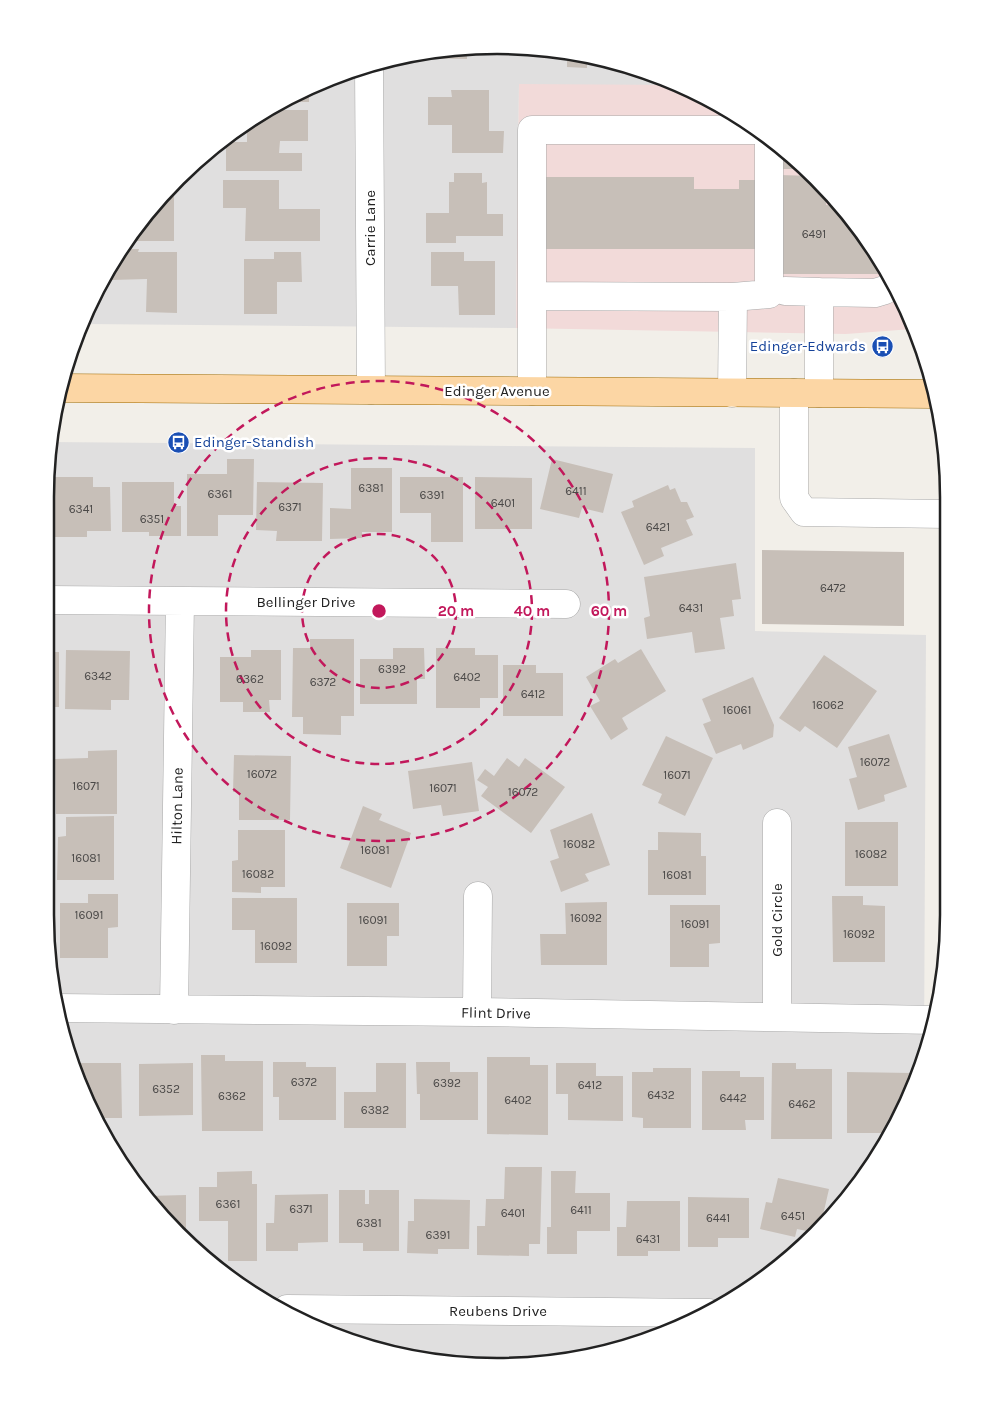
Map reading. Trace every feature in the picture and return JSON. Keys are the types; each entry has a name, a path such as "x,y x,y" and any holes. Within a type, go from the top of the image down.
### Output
{"main road":[{"name":"Edinger Avenue","path":"68,388 928,394"}],"street":[{"name":"Carrie Lane","path":"369,73 371,390"},
{"path":"532,391 532,130 746,130"},
{"path":"532,296 733,297 769,294 769,147"},
{"path":"786,291 875,293 888,288"},
{"path":"819,292 794,498 804,512 940,514"},
{"path":"732,393 733,297"},
{"name":"Bellinger Drive","path":"54,600 566,604"},
{"name":"Hilton Lane","path":"174,1010 180,602"},
{"name":"Gold Circle","path":"776,823 777,1017"},
{"path":"477,1012 478,896"},
{"name":"Flint Drive","path":"64,1008 477,1012 927,1020"},
{"name":"Reubens Drive","path":"296,1310 693,1313"}],"shaded area":[{"path":"497,54 526,55 583,62 661,85 519,85 516,328 88,324 113,275 128,251 145,227 184,184 227,145 251,128 275,113 327,87 355,77 411,62 468,55"},
{"path":"519,84 661,85 693,99 743,128 789,164 849,227 881,275 908,329 846,334 516,328"},
{"path":"58,442 755,448 755,631 926,635 924,1033 907,1085 895,1111 881,1137 849,1185 789,1248 743,1284 719,1299 667,1325 639,1335 583,1350 526,1357 497,1358 468,1357 411,1350 355,1335 327,1325 275,1299 251,1284 227,1267 184,1228 145,1185 128,1161 99,1111 77,1057 62,1001 55,944 54,497"}],"building":[{"path":"467,55 467,59 436,58"},
{"path":"567,60 587,63 587,68 567,67"},
{"path":"451,90 489,90 489,131 504,131 503,153 452,153 452,125 428,125 428,97 452,97"},
{"path":"309,95 309,102 295,102"},
{"path":"281,110 308,110 308,141 280,141 279,153 302,153 302,171 226,171 226,146 231,142 247,142 247,131"},
{"path":"783,159 794,169 783,169"},
{"path":"454,173 482,173 482,183 487,182 487,214 503,214 503,236 456,236 456,243 426,243 426,213 449,213 449,182 454,182"},
{"path":"780,175 801,176 826,201 826,205 830,205 849,227 878,270 878,274 780,274"},
{"path":"539,177 694,177 694,189 739,189 739,180 762,180 762,249 540,249"},
{"path":"223,180 279,180 279,209 320,209 320,241 245,241 246,208 223,208"},
{"path":"174,194 174,241 135,241"},
{"path":"129,249 139,249 138,252 177,252 177,313 146,312 147,279 112,280 113,275"},
{"path":"274,252 301,252 302,282 277,282 277,314 244,314 244,259 274,259"},
{"path":"431,252 464,252 464,261 495,261 495,315 459,315 458,286 431,286"},
{"path":"227,459 254,459 253,515 218,515 218,536 187,536 187,474 227,474"},
{"path":"552,459 613,474 603,513 582,508 579,518 540,509"},
{"path":"351,468 392,468 392,532 362,532 362,538 330,539 330,508 351,509"},
{"path":"55,477 93,477 93,487 110,487 111,531 87,531 87,537 54,537"},
{"path":"400,477 463,477 463,542 431,542 431,513 400,513"},
{"path":"475,477 532,478 532,529 475,529"},
{"path":"122,482 174,482 174,506 181,506 181,536 149,536 149,532 122,532"},
{"path":"257,482 323,483 322,541 276,541 277,531 256,530"},
{"path":"668,485 670,490 675,488 681,502 687,502 694,517 686,520 693,535 661,548 664,556 644,565 621,512 634,507 632,501"},
{"path":"762,550 904,552 904,626 762,624"},
{"path":"736,563 741,599 732,600 734,616 720,618 725,649 695,653 692,632 647,639 644,618 650,616 644,577"},
{"path":"310,639 354,639 354,716 341,716 341,735 303,734 303,717 292,717 293,648 310,648"},
{"path":"393,648 424,648 425,679 417,679 417,704 360,704 360,659 393,659"},
{"path":"436,648 475,648 475,655 498,655 498,698 480,698 480,708 436,708"},
{"path":"641,649 666,691 622,718 628,729 611,740 590,706 600,701 586,677 615,659 618,663"},
{"path":"66,650 130,651 129,700 111,700 111,710 65,709"},
{"path":"251,650 281,650 281,700 269,700 270,712 243,712 243,702 220,702 220,657 251,657"},
{"path":"54,652 59,652 59,707 54,707"},
{"path":"824,655 877,691 837,748 805,726 800,732 779,718"},
{"path":"503,665 536,665 536,673 563,673 563,716 503,716"},
{"path":"753,677 774,725 773,737 743,750 741,744 716,754 703,724 711,721 702,699"},
{"path":"889,734 907,787 884,795 885,801 858,810 849,779 857,777 848,747"},
{"path":"666,736 713,758 685,816 658,803 662,794 642,785"},
{"path":"117,750 117,814 56,814 55,759 88,758 88,751"},
{"path":"234,755 291,756 290,820 239,820 239,792 233,792"},
{"path":"507,758 519,767 525,758 565,787 531,833 481,796 488,787 477,780 485,769 494,776"},
{"path":"472,762 479,811 443,816 441,805 413,809 408,771"},
{"path":"363,806 382,814 379,820 411,833 391,888 340,868"},
{"path":"592,813 610,865 585,874 589,881 561,892 550,861 559,858 550,830"},
{"path":"114,816 114,880 57,880 58,837 66,836 66,817"},
{"path":"845,822 898,822 898,886 845,886"},
{"path":"238,830 285,830 285,887 261,887 261,893 232,892 232,861 238,860"},
{"path":"658,832 701,833 701,856 706,856 706,895 648,895 648,850 658,850"},
{"path":"88,894 118,894 118,927 108,928 108,958 60,958 60,903 88,903"},
{"path":"832,896 863,896 863,905 885,906 885,962 833,962"},
{"path":"232,898 297,898 297,963 255,963 255,930 232,930"},
{"path":"607,902 607,965 541,965 540,934 566,934 565,903"},
{"path":"347,903 399,903 399,936 387,936 387,966 347,966"},
{"path":"670,905 720,905 720,943 709,944 709,967 670,967"},
{"path":"201,1055 225,1055 225,1061 263,1061 263,1131 202,1131"},
{"path":"487,1057 530,1057 530,1065 548,1065 548,1135 487,1134"},
{"path":"273,1062 306,1062 306,1067 336,1067 336,1120 279,1120 279,1097 273,1097"},
{"path":"416,1062 450,1062 450,1072 478,1072 478,1120 420,1120 420,1094 417,1094"},
{"path":"79,1063 121,1063 122,1118 103,1118"},
{"path":"193,1063 193,1115 139,1116 139,1064"},
{"path":"376,1063 406,1063 406,1128 344,1128 344,1092 376,1092"},
{"path":"556,1063 596,1063 596,1076 623,1076 623,1121 568,1120 568,1094 556,1094"},
{"path":"772,1063 796,1063 796,1069 832,1069 832,1139 771,1139"},
{"path":"653,1068 691,1068 691,1128 643,1128 643,1118 632,1117 632,1072 653,1072"},
{"path":"702,1071 740,1071 740,1077 764,1077 764,1120 745,1120 746,1130 702,1130"},
{"path":"847,1072 911,1073 883,1133 847,1133"},
{"path":"505,1167 542,1167 540,1244 529,1244 529,1256 477,1255 477,1226 485,1226 486,1199 504,1199"},
{"path":"252,1171 252,1184 257,1184 257,1261 228,1261 228,1221 199,1221 199,1187 217,1187 217,1172"},
{"path":"551,1171 576,1171 575,1193 610,1193 610,1231 577,1231 577,1254 547,1254 547,1227 551,1227"},
{"path":"778,1178 829,1189 823,1214 807,1231 797,1229 795,1237 760,1229 766,1202 772,1203"},
{"path":"339,1190 365,1190 365,1204 369,1204 369,1190 399,1190 399,1251 363,1251 363,1243 339,1243"},
{"path":"328,1194 328,1242 298,1243 298,1251 266,1251 266,1223 274,1223 275,1195"},
{"path":"186,1195 186,1230 164,1207 154,1196"},
{"path":"688,1197 749,1198 749,1238 718,1238 718,1247 688,1247"},
{"path":"414,1199 470,1200 469,1249 438,1249 438,1254 407,1253 408,1221 414,1221"},
{"path":"627,1201 680,1201 680,1251 648,1251 648,1256 617,1256 617,1227 626,1227"}],"place":[{"name":"Edinger-Edwards","path":"882,346"},
{"name":"Edinger-Standish","path":"178,442"}]}
